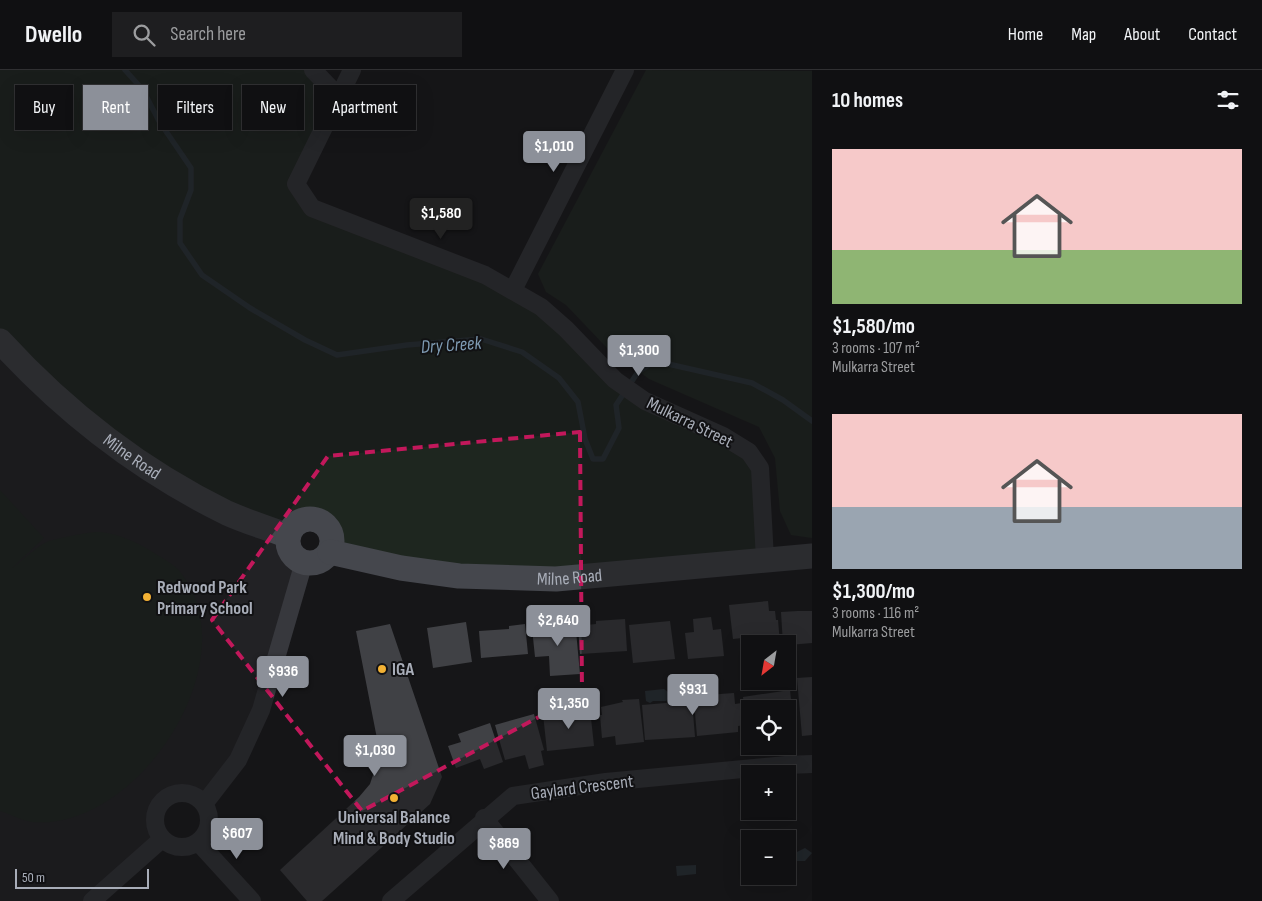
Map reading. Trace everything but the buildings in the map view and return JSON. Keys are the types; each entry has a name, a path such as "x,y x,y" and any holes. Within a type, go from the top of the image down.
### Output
{"main road":[{"name":"Milne Road","path":"0,341 45,388 82,420 151,470 228,513 288,536"},
{"path":"302,520 318,520 329,529 332,537 330,552 319,561 304,562 298,559 289,549 288,536 296,523 302,520"},
{"name":"Milne Road","path":"330,552 402,568 459,576 500,579 556,579 812,556"}],"street":[{"path":"313,70 327,85"},
{"path":"344,85 352,70"},
{"path":"513,290 625,70"},
{"name":"Mulkarra Street","path":"322,130 296,184 312,208 485,275 513,290 541,307 566,329 615,380 645,401 723,436 749,452 760,468 765,559"},
{"path":"204,804 238,760 261,710 304,562"},
{"name":"Gaylard Crescent","path":"390,901 484,818 514,796 606,782 812,764"},
{"path":"189,793 204,804 209,819 208,828 198,842 184,847 168,844 162,839 154,824 155,815 163,799 171,794 189,793"},
{"path":"484,818 550,901"},
{"path":"92,901 162,839"},
{"path":"198,842 252,901"}],"highlighted area":[{"path":"580,432 582,694 362,811 212,620 328,456"}],"shaded area":[{"path":"0,70 313,70 327,85 314,85 314,130 325,130 301,191 312,208 513,290 615,380 749,452 765,559 500,579 332,544 328,529 318,520 304,520 297,523 291,529 151,470 0,341"},
{"path":"646,70 812,71 812,538 791,535 780,511 775,458 759,427 649,379 607,348 566,305 546,292 538,274"},
{"name":"Redwood Park Primary School","path":"0,341 288,543 289,549 297,559 268,690 204,804 189,793 180,792 163,799 155,815 157,832 92,901 0,901"},
{"path":"0,490 44,538 12,568 39,546 49,541 90,533 107,533 140,545 175,567 181,573 199,609 202,650 192,693 172,734 143,771 109,800 71,818 32,822 0,811"},
{"path":"664,689 668,692 669,698 666,701 653,701 650,703 646,701 645,691"},
{"path":"805,848 812,853 805,861 796,861 797,852"},
{"path":"696,865 696,874 677,876 676,866"}],"waterway":[{"name":"Dry Creek","path":"125,70 143,90 159,121 191,168 191,190 180,219 180,243 202,275 250,308 305,340 337,355 407,345 481,339 522,352 559,378 578,402 585,439 593,459 603,459 619,428 616,405 638,372 655,361 752,383 783,400 812,421"}],"place":[{"name":"Redwood Park Primary School","path":"147,597"},
{"name":"IGA","path":"382,669"},
{"name":"Universal Balance Mind & Body Studio","path":"394,798"}]}
